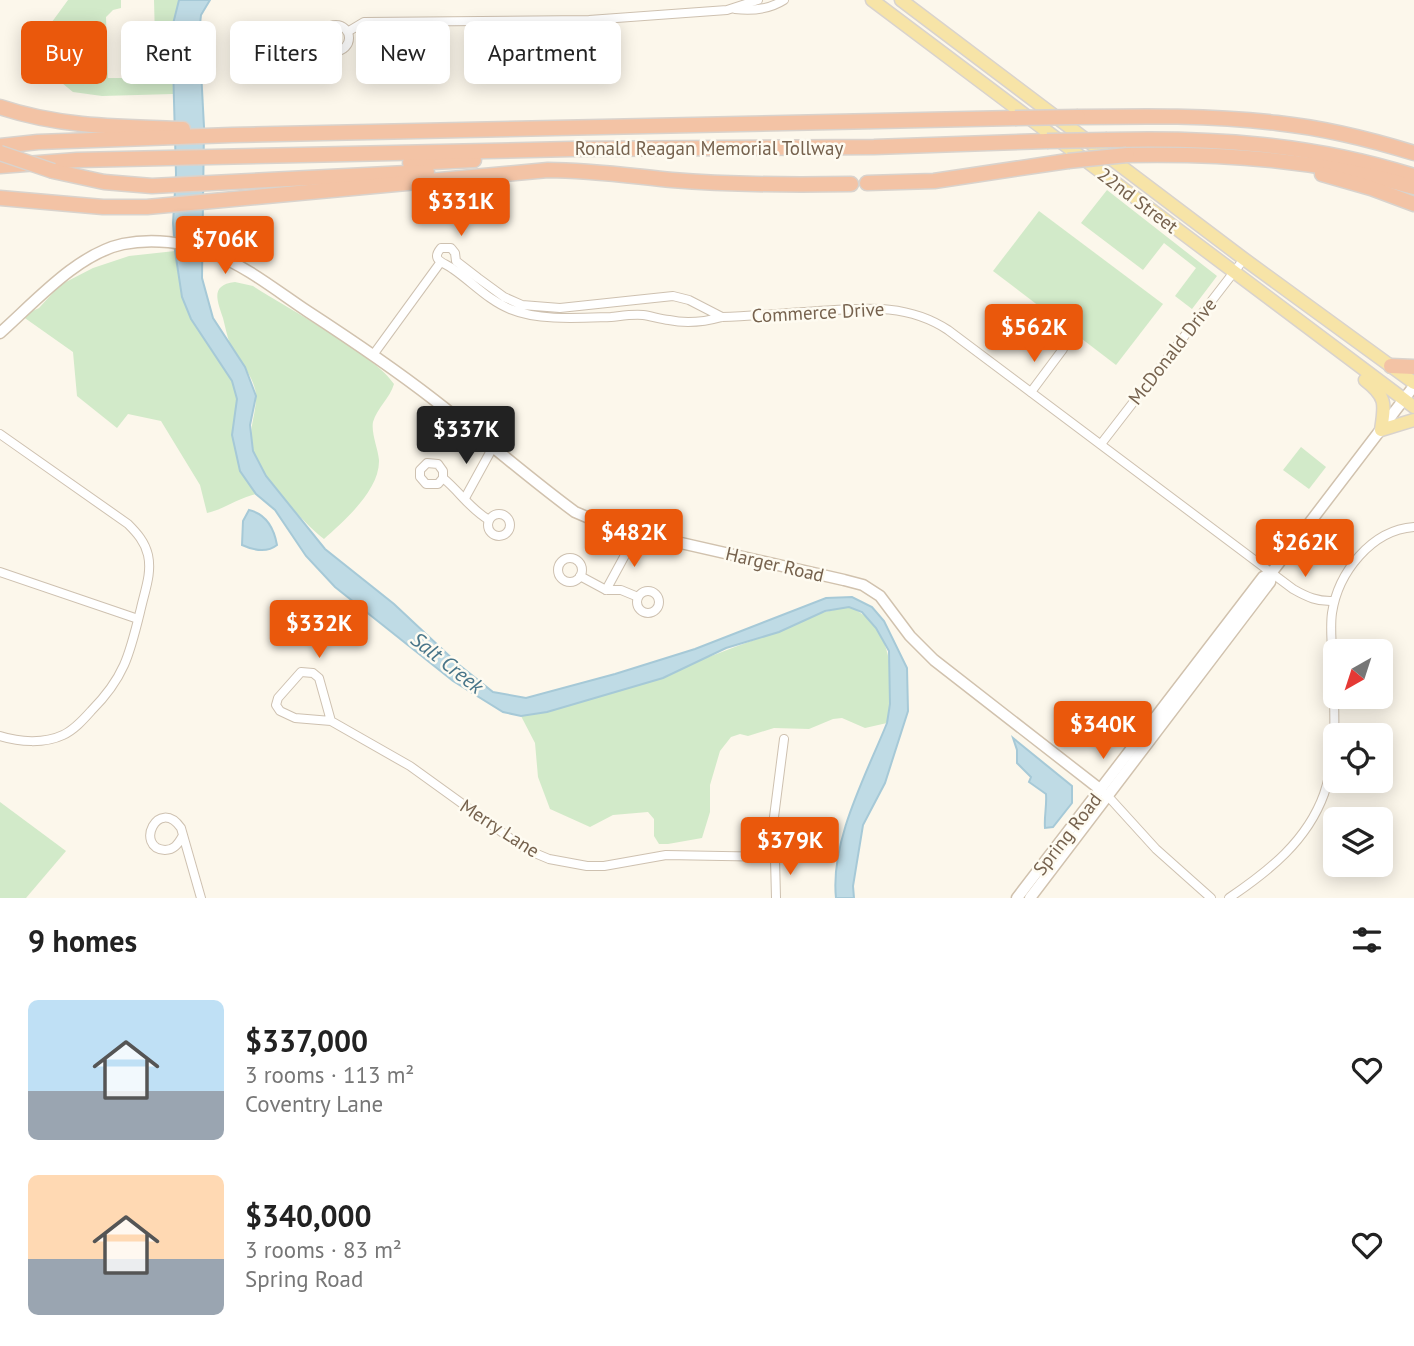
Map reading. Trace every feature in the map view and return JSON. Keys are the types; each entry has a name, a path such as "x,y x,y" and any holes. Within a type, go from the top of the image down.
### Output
{"highway":[{"path":"0,107 69,123 159,133"},
{"name":"Ronald Reagan Memorial Tollway","path":"159,133 1193,117 1278,123 1353,136 1414,152"},
{"path":"0,146 159,133"},
{"name":"Ronald Reagan Memorial Tollway","path":"0,166 52,161 160,158 572,149 874,147 1186,139 1285,147 1362,162 1414,176"},
{"path":"211,183 322,168 547,156 572,149"},
{"path":"0,153 52,171 130,185 173,186 401,173 548,170"},
{"path":"867,183 934,181 1127,155 1304,162 1414,187"},
{"path":"1203,156 1309,171 1371,188 1414,204"},
{"name":"Ronald Reagan Memorial Tollway","path":"0,198 110,207 169,205 548,170 580,170 767,186 851,184"},
{"path":"1391,366 1414,367"}],"main road":[{"name":"22nd Street","path":"872,0 1409,403"},
{"name":"22nd Street","path":"901,0 1414,384"},
{"path":"1334,347 1351,370 1372,385 1384,400 1381,429 1414,420"}],"street":[{"path":"732,9 758,0"},
{"path":"349,32 364,22 575,21 732,9 747,11 776,5 784,0"},
{"name":"Harger Road","path":"0,333 67,274 93,255 125,244 164,243 189,246 215,254 259,279 373,355 575,512 637,533 845,580 872,590 887,602 910,636 934,660 1104,793 1156,849 1211,898"},
{"path":"373,355 440,263 437,255 444,247 451,248 456,261 478,278 512,301 530,306 578,307 673,296 689,300 722,317"},
{"name":"McDonald Drive","path":"1101,444 1244,259"},
{"name":"Commerce Drive","path":"440,263 451,267 499,303 521,313 541,316 643,315 699,323 722,317 869,308 905,311 928,318 943,326 1272,572"},
{"path":"1031,392 1063,349 1062,342"},
{"name":"Spring Road","path":"1030,898 1263,577 1272,572 1381,429 1409,403 1414,384"},
{"path":"0,434 128,524 140,537 147,553 149,574 129,654 113,689 71,731 57,737 37,741 0,736"},
{"path":"465,498 493,447"},
{"path":"443,478 465,498 468,506 489,520"},
{"path":"1229,898 1287,855 1307,827 1324,793 1332,748 1334,709 1331,615 1339,586 1362,551 1391,533 1414,527"},
{"path":"606,590 637,533"},
{"path":"0,572 138,619"},
{"path":"1272,572 1308,598 1334,601"},
{"path":"580,576 606,590 621,590 638,597"},
{"name":"Merry Lane","path":"331,721 319,678 313,673 301,672 278,698 276,705 280,711 287,715 331,721 410,766 525,849 555,861 604,866 666,855 774,857"},
{"path":"776,898 774,817 784,739"},
{"name":"Spring Road","path":"1017,898 1104,793"},
{"path":"182,837 172,849 163,850 155,847 150,840 149,831 160,819 176,821 181,828 201,898"}],"green space":[{"path":"68,0 121,0 121,8 113,10 106,17 106,21 53,21"},
{"path":"154,0 179,0 174,21 155,21"},
{"path":"107,48 108,78 121,78 121,84 173,84 173,94 102,96 73,92 63,84 107,84"},
{"path":"1107,190 1217,276 1192,309 1175,296 1196,268 1164,243 1143,270 1081,223"},
{"path":"1039,211 1163,304 1116,365 993,271"},
{"path":"175,251 182,297 191,319 232,381 237,399 232,435 240,471 256,494 207,513 200,485 161,421 128,414 117,428 77,396 73,352 22,316 39,308 60,285 93,268 129,256"},
{"path":"235,282 253,286 329,332 369,360 394,384 373,422 379,460 374,482 359,504 324,539 283,498 253,451 251,431 256,404 255,390 250,376 230,344 217,294 222,286"},
{"path":"1301,447 1326,467 1309,489 1283,470"},
{"path":"849,607 864,615 875,627 888,656 891,690 887,723 865,728 842,718 809,729 774,728 748,736 740,734 731,737 720,751 710,785 710,812 702,838 659,844 654,836 654,819 648,812 613,815 590,827 550,809 538,777 535,743 521,716 618,691 777,632 798,621"},
{"path":"0,802 66,851 26,898 0,898"}],"water":[{"path":"179,0 210,0 200,21 174,21"},
{"name":"Salt Creek","path":"174,84 202,84 204,127 202,278 213,318 245,367 256,396 250,425 253,451 266,476 325,549 394,604 458,664 493,692 526,698 615,674 695,649 826,598 852,597 872,607 884,621 907,668 908,711 885,783 863,825 853,886 854,898 836,898 838,854 851,809 887,723 890,704 889,651 876,628 862,612 849,607 825,611 779,632 726,648 663,678 547,712 521,716 503,712 453,681 335,587 306,556 275,510 256,494 240,471 232,435 237,399 232,381 191,319 182,297 173,223 176,174"},
{"path":"249,510 268,523 277,545 260,550 242,545 243,521"},
{"path":"1013,738 1072,786 1072,803 1053,827 1045,828 1046,794 1029,782 1031,777 1017,763"}]}
